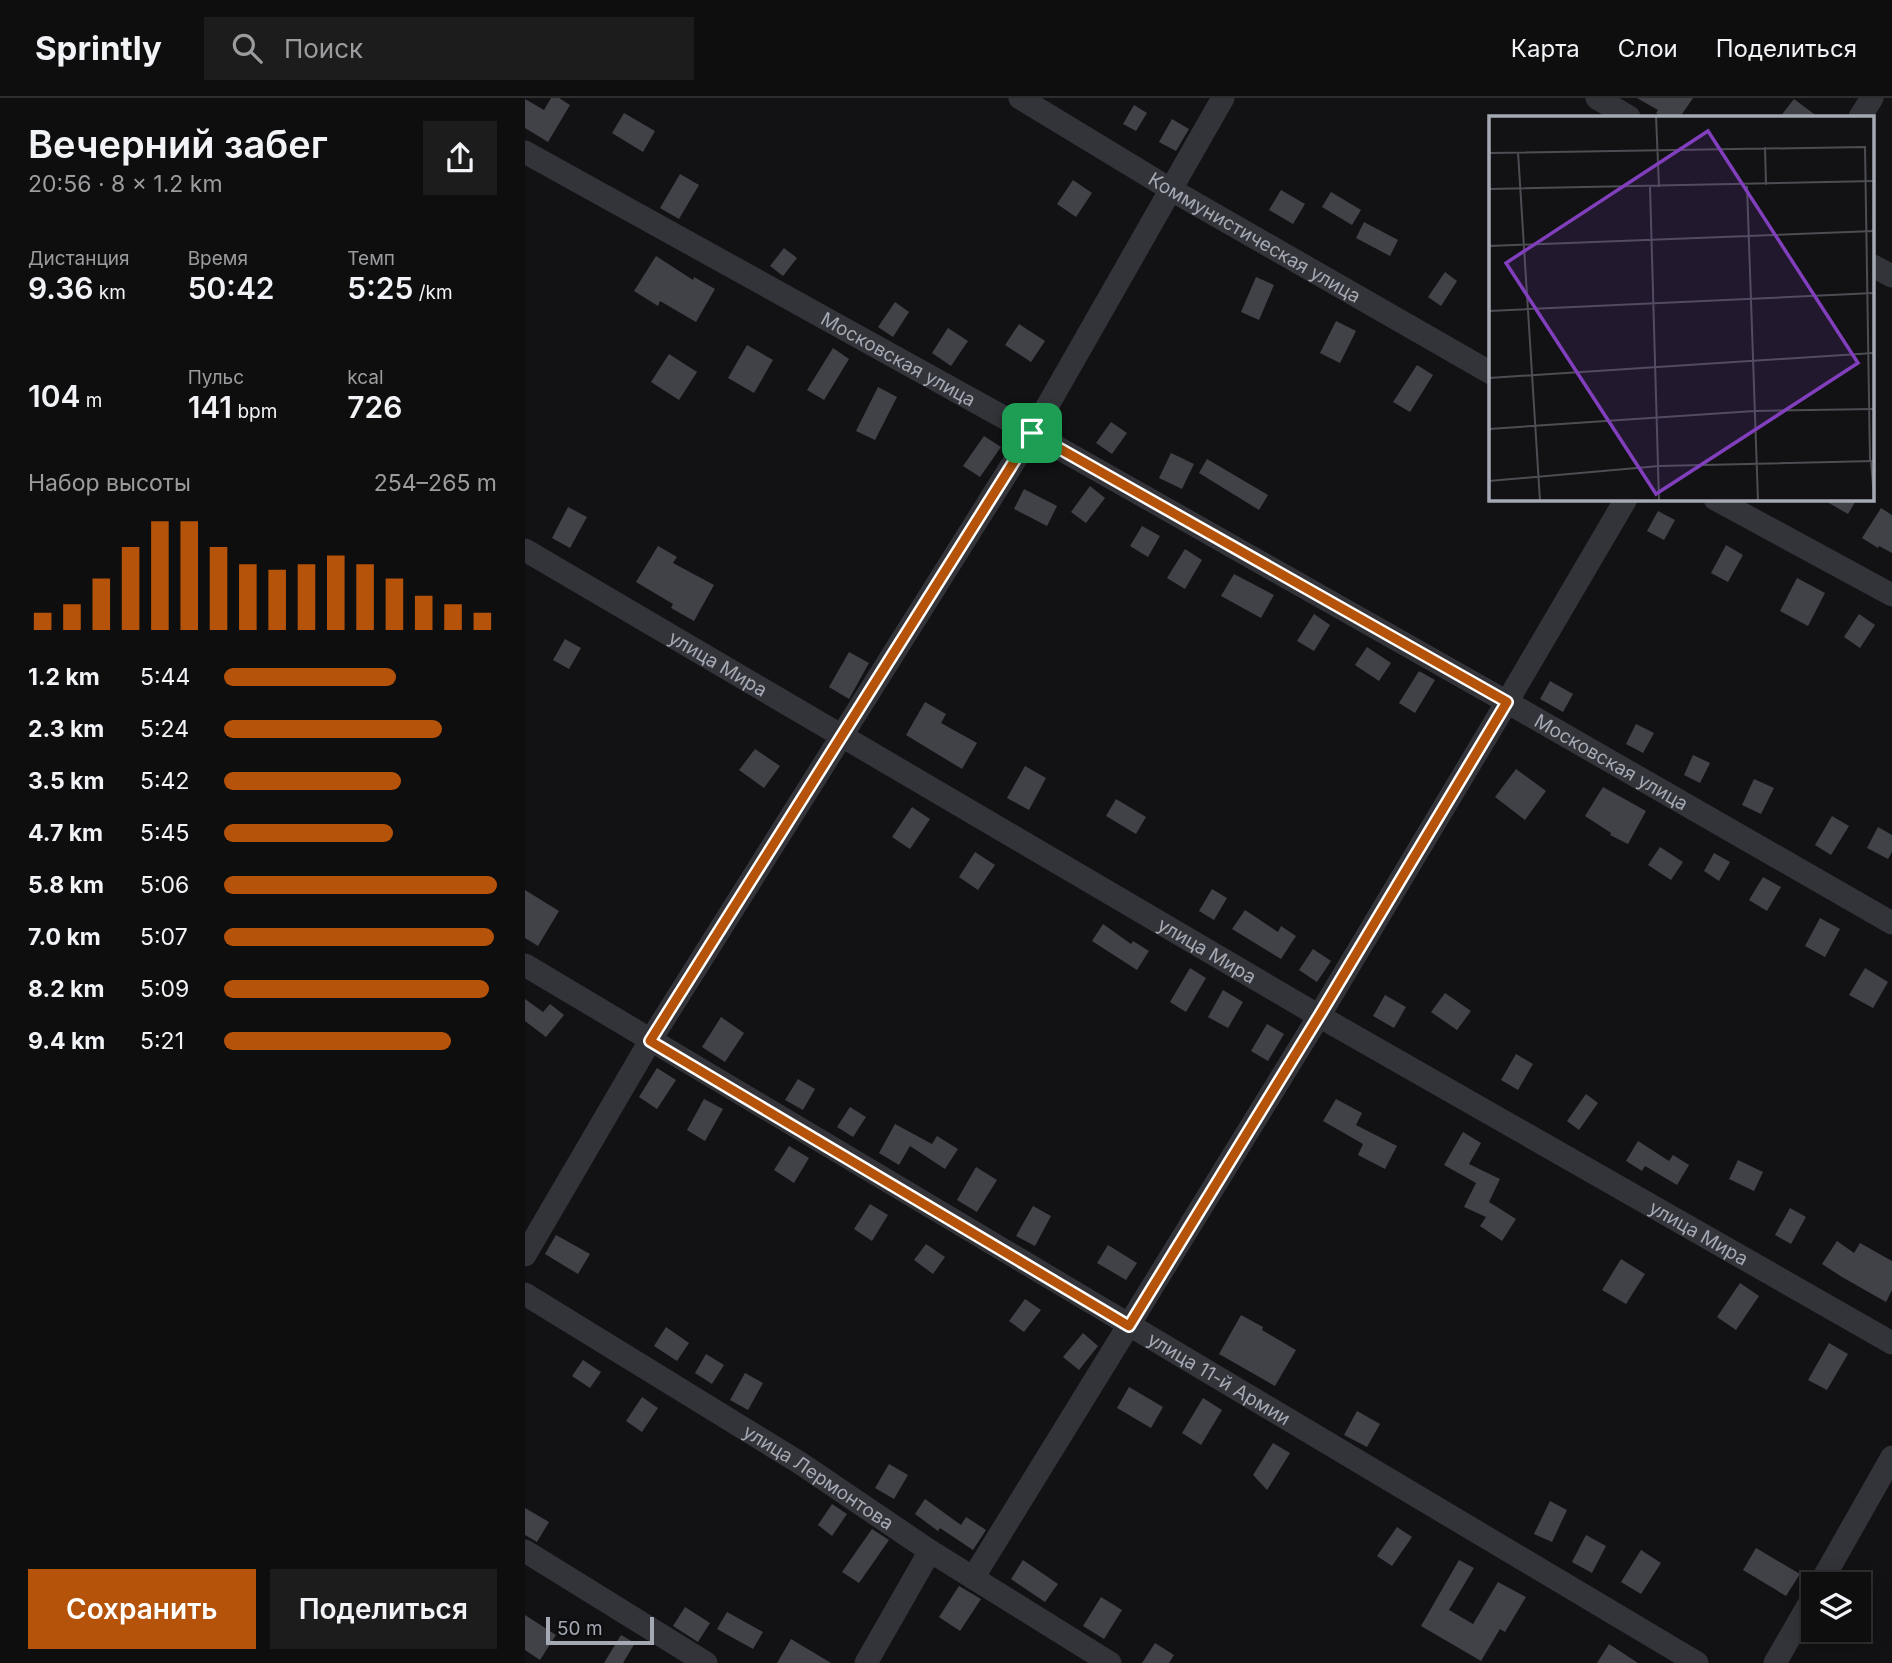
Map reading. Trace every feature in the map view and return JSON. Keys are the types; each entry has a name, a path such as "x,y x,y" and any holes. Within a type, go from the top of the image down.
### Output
{"street":[{"name":"Коммунистическая улица","path":"1020,98 1170,189 1489,372"},
{"path":"525,1255 650,1041 1032,433 1223,98"},
{"path":"1597,98 1627,116"},
{"path":"1861,116 1872,98"},
{"name":"Московская улица","path":"525,152 1032,433 1892,923"},
{"path":"1875,267 1892,276"},
{"path":"973,1578 1319,1016 1625,500"},
{"path":"1717,500 1892,595"},
{"name":"улица Мира","path":"525,550 1319,1016 1892,1343"},
{"name":"улица 11-й Армии","path":"525,965 1697,1663"},
{"name":"улица Лермонтова","path":"525,1294 800,1463 930,1551 1110,1663"},
{"path":"1827,1572 1892,1457"},
{"path":"525,1551 706,1663"},
{"path":"866,1663 930,1551"},
{"path":"1776,1663 1801,1618"}],"building":[{"path":"551,98 559,98 570,105 548,142 525,128 525,99 544,110"},
{"path":"1637,98 1693,98 1681,116 1660,116 1656,113 1658,110"},
{"path":"1794,99 1817,116 1781,116"},
{"path":"1134,105 1147,113 1136,131 1123,124"},
{"path":"624,113 655,131 643,152 612,133"},
{"path":"1172,119 1189,129 1176,151 1159,142"},
{"path":"680,174 699,185 679,219 660,208"},
{"path":"1073,180 1092,193 1076,217 1057,204"},
{"path":"1281,190 1305,204 1293,224 1269,210"},
{"path":"1331,192 1361,210 1352,225 1322,207"},
{"path":"1364,222 1398,240 1390,256 1356,238"},
{"path":"784,248 797,258 783,276 770,266"},
{"path":"656,256 693,280 694,277 715,289 696,322 660,301 658,306 634,291"},
{"path":"1445,272 1457,281 1441,306 1428,297"},
{"path":"1256,277 1274,285 1259,320 1241,312"},
{"path":"895,302 909,312 893,337 878,327"},
{"path":"1336,321 1356,331 1340,363 1320,353"},
{"path":"1019,324 1045,341 1031,362 1005,345"},
{"path":"948,328 968,341 951,366 932,353"},
{"path":"747,345 773,360 754,393 728,378"},
{"path":"833,348 849,359 824,400 807,390"},
{"path":"669,354 697,372 679,400 651,382"},
{"path":"1417,365 1433,375 1410,412 1393,402"},
{"path":"878,387 897,397 875,440 856,431"},
{"path":"1111,422 1127,433 1112,454 1096,443"},
{"path":"984,436 1001,447 980,477 963,466"},
{"path":"1171,453 1194,464 1182,489 1159,478"},
{"path":"1207,459 1268,495 1259,510 1199,473"},
{"path":"1090,486 1105,498 1086,523 1071,512"},
{"path":"1024,489 1057,506 1047,526 1014,509"},
{"path":"1824,500 1856,500 1848,514"},
{"path":"568,507 587,517 570,548 552,538"},
{"path":"1881,508 1892,515 1892,553 1862,538"},
{"path":"1658,511 1675,520 1664,540 1647,531"},
{"path":"1142,526 1160,536 1148,557 1130,546"},
{"path":"1726,545 1743,555 1728,582 1711,573"},
{"path":"658,546 677,557 673,563 714,585 694,621 671,608 673,604 636,582"},
{"path":"1185,549 1202,560 1185,589 1167,578"},
{"path":"1234,574 1274,595 1261,618 1221,596"},
{"path":"1797,578 1825,593 1808,626 1780,611"},
{"path":"1314,614 1330,625 1314,651 1297,641"},
{"path":"1859,614 1875,625 1860,648 1844,637"},
{"path":"565,639 581,648 569,669 553,660"},
{"path":"1367,647 1391,663 1379,681 1355,665"},
{"path":"849,652 869,663 849,699 829,687"},
{"path":"1419,671 1435,680 1415,713 1399,703"},
{"path":"1550,681 1573,694 1563,712 1540,699"},
{"path":"925,702 946,714 941,723 977,743 962,769 906,735"},
{"path":"1636,724 1654,733 1643,753 1626,744"},
{"path":"755,749 780,766 764,788 739,770"},
{"path":"1693,755 1710,763 1700,783 1684,775"},
{"path":"1025,766 1046,778 1029,810 1007,798"},
{"path":"1516,769 1546,791 1525,820 1495,797"},
{"path":"1754,779 1774,788 1761,814 1742,805"},
{"path":"1603,787 1646,811 1628,844 1610,835 1611,833 1585,816"},
{"path":"1116,799 1146,817 1136,834 1106,816"},
{"path":"912,807 930,819 910,849 892,837"},
{"path":"1832,816 1849,826 1831,855 1815,845"},
{"path":"1878,827 1892,835 1892,852 1888,859 1867,848"},
{"path":"1660,847 1683,862 1671,880 1648,865"},
{"path":"975,852 995,865 978,890 959,877"},
{"path":"1714,853 1730,862 1719,881 1704,871"},
{"path":"1763,877 1781,887 1767,911 1749,900"},
{"path":"1212,889 1227,898 1214,920 1199,911"},
{"path":"525,890 559,911 538,946 525,938"},
{"path":"1245,910 1278,932 1281,926 1296,936 1281,959 1232,929"},
{"path":"1820,918 1840,929 1825,957 1805,946"},
{"path":"1103,924 1131,944 1133,941 1149,951 1137,970 1092,941"},
{"path":"1313,949 1331,961 1317,982 1299,970"},
{"path":"1190,968 1206,978 1186,1012 1170,1002"},
{"path":"1865,968 1888,982 1873,1008 1849,995"},
{"path":"1223,990 1243,1002 1228,1028 1208,1017"},
{"path":"1445,993 1471,1011 1457,1030 1431,1012"},
{"path":"1385,995 1406,1007 1394,1028 1373,1016"},
{"path":"525,999 543,1012 550,1004 564,1015 546,1037 525,1021"},
{"path":"721,1017 744,1033 725,1062 702,1047"},
{"path":"1267,1024 1284,1034 1268,1061 1251,1051"},
{"path":"1516,1054 1533,1064 1518,1090 1501,1080"},
{"path":"657,1068 676,1080 657,1109 639,1097"},
{"path":"798,1079 815,1089 803,1110 785,1100"},
{"path":"1586,1094 1598,1103 1579,1130 1567,1121"},
{"path":"704,1099 723,1109 705,1141 687,1130"},
{"path":"1336,1099 1362,1113 1356,1125 1397,1146 1385,1169 1358,1155 1363,1144 1323,1121"},
{"path":"850,1107 866,1117 853,1137 837,1127"},
{"path":"895,1124 932,1144 937,1136 958,1149 945,1169 910,1146 899,1165 879,1153"},
{"path":"1463,1132 1481,1143 1469,1164 1500,1179 1489,1202 1516,1219 1502,1241 1480,1226 1486,1217 1464,1207 1476,1183 1444,1165"},
{"path":"1638,1141 1669,1161 1673,1155 1689,1165 1677,1185 1645,1166 1642,1171 1626,1161"},
{"path":"789,1146 809,1158 794,1183 774,1170"},
{"path":"1738,1160 1763,1172 1754,1191 1729,1179"},
{"path":"976,1167 997,1180 977,1212 957,1200"},
{"path":"870,1204 888,1215 872,1241 854,1229"},
{"path":"1033,1206 1051,1216 1035,1246 1016,1236"},
{"path":"1790,1208 1806,1217 1791,1244 1775,1235"},
{"path":"556,1235 590,1254 578,1274 545,1254"},
{"path":"1837,1241 1854,1253 1860,1243 1892,1261 1892,1290 1886,1302 1822,1264"},
{"path":"926,1244 945,1257 933,1274 914,1260"},
{"path":"1108,1245 1137,1263 1126,1280 1097,1263"},
{"path":"1621,1259 1645,1274 1626,1304 1602,1290"},
{"path":"1740,1283 1759,1296 1736,1330 1717,1317"},
{"path":"1025,1299 1041,1310 1024,1332 1009,1321"},
{"path":"1241,1315 1296,1350 1275,1386 1219,1354"},
{"path":"666,1327 689,1343 677,1361 654,1346"},
{"path":"1083,1333 1098,1346 1079,1370 1063,1357"},
{"path":"1829,1343 1848,1354 1827,1390 1808,1380"},
{"path":"706,1354 724,1365 712,1384 695,1373"},
{"path":"583,1360 601,1372 590,1388 572,1376"},
{"path":"745,1373 763,1383 748,1410 730,1400"},
{"path":"1129,1387 1163,1407 1151,1428 1117,1408"},
{"path":"642,1397 658,1408 642,1432 626,1421"},
{"path":"1203,1398 1222,1410 1201,1445 1182,1433"},
{"path":"1357,1411 1380,1424 1367,1447 1344,1435"},
{"path":"1273,1443 1290,1453 1267,1490 1253,1475"},
{"path":"889,1464 908,1475 894,1499 875,1488"},
{"path":"925,1499 961,1525 966,1517 986,1530 973,1550 940,1528 938,1531 915,1514"},
{"path":"1550,1501 1567,1510 1552,1542 1534,1534"},
{"path":"832,1504 847,1514 832,1536 818,1525"},
{"path":"525,1508 549,1522 537,1542 525,1535"},
{"path":"1397,1527 1412,1537 1392,1566 1377,1556"},
{"path":"872,1529 889,1540 859,1583 842,1572"},
{"path":"1586,1535 1606,1546 1592,1573 1572,1562"},
{"path":"1756,1548 1800,1574 1786,1596 1743,1570"},
{"path":"1641,1550 1661,1563 1641,1594 1621,1582"},
{"path":"1023,1560 1058,1584 1045,1602 1011,1579"},
{"path":"1459,1560 1474,1568 1449,1610 1473,1624 1498,1582 1526,1597 1505,1632 1500,1629 1481,1661 1421,1626"},
{"path":"959,1586 981,1599 960,1631 939,1617"},
{"path":"1101,1597 1122,1610 1104,1639 1083,1626"},
{"path":"685,1607 710,1623 698,1642 673,1626"},
{"path":"727,1612 763,1632 753,1649 717,1629"},
{"path":"525,1615 556,1635 540,1660 525,1650"},
{"path":"621,1635 635,1643 623,1663 604,1663"},
{"path":"791,1639 831,1663 777,1663"},
{"path":"1155,1643 1174,1655 1169,1663 1142,1663"},
{"path":"1609,1644 1638,1663 1597,1663"}],"route":[{"path":"1032,433 1507,702 1129,1326 650,1041 1032,433"}]}
